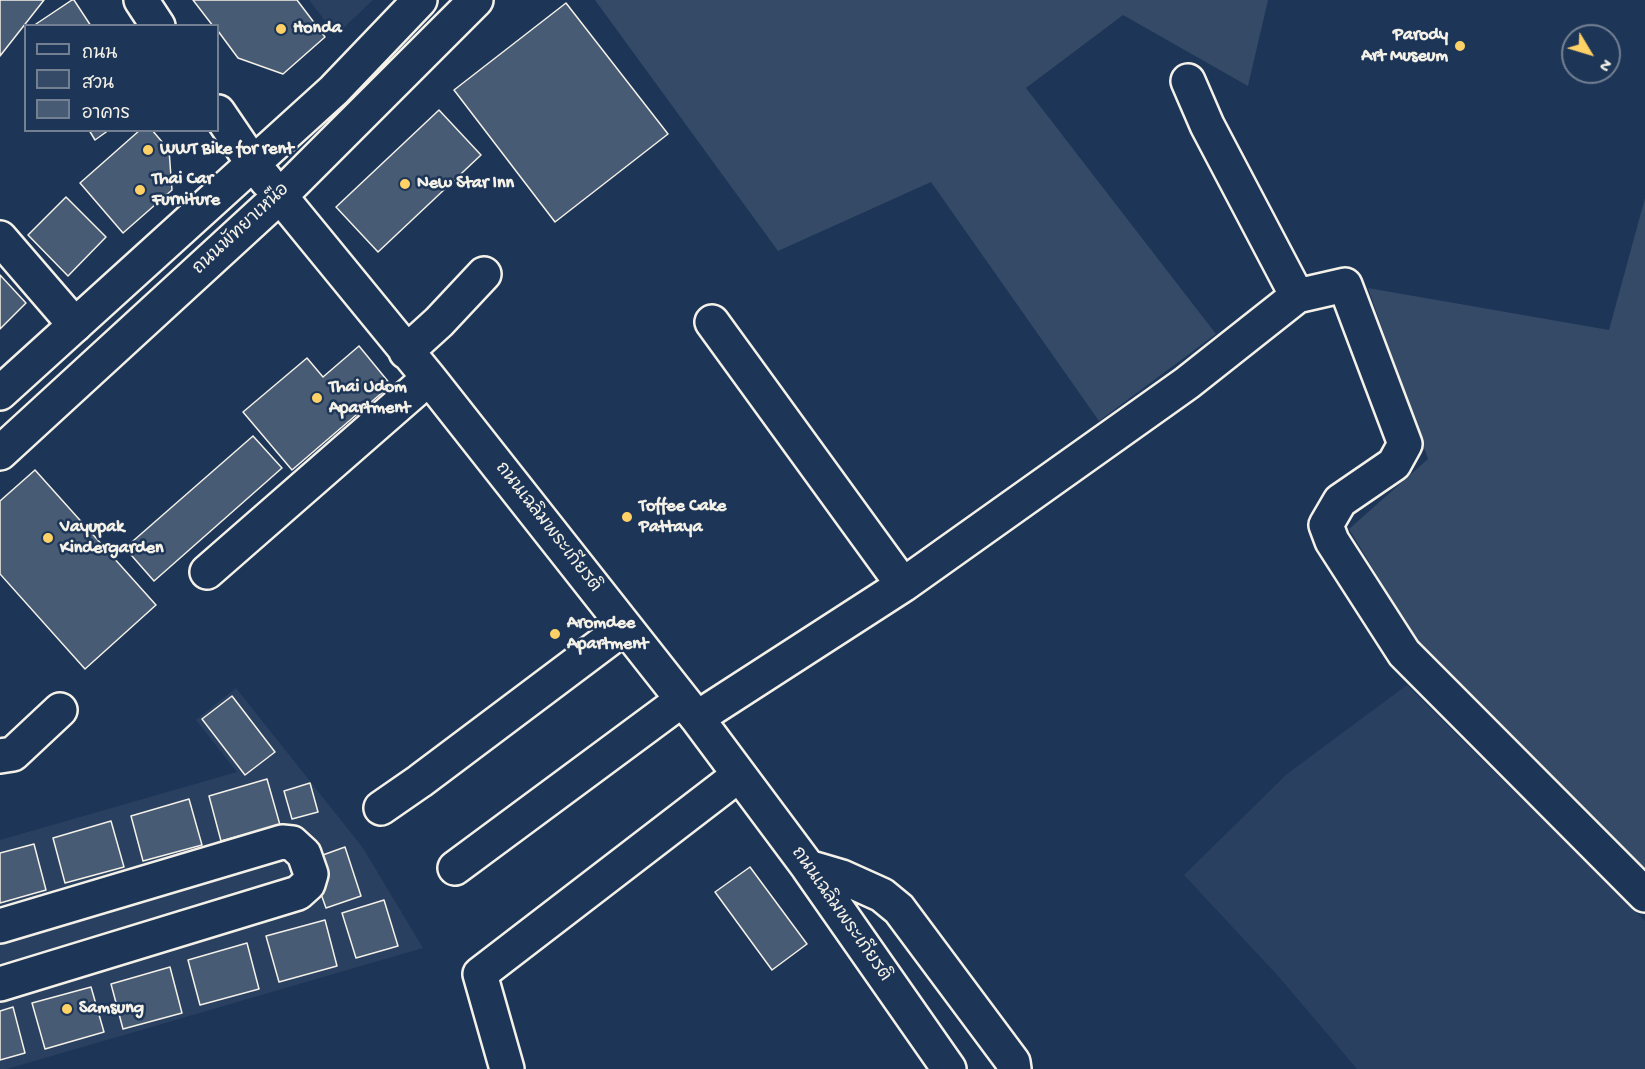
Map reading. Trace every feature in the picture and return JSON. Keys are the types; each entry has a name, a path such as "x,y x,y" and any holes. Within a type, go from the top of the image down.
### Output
{"street":[{"path":"141,0 157,24"},
{"path":"0,393 254,165 334,90 420,0"},
{"name":"ถนนพัทยาเหนือ","path":"0,453 280,196 476,0"},
{"path":"1188,81 1207,125 1297,296"},
{"name":"ถนนเฉลิมพระเกียรติ","path":"219,113 254,165 429,378 689,709 808,867 949,1069"},
{"path":"0,238 75,325"},
{"path":"406,352 439,322 484,274"},
{"path":"455,868 689,709 903,585 1187,383 1297,296 1345,285 1405,444 1394,464 1340,501 1326,525 1332,541 1404,654 1645,895"},
{"path":"712,322 903,585"},
{"path":"207,572 429,378"},
{"path":"381,808 625,627"},
{"path":"0,756 13,754 60,710"},
{"path":"507,1069 480,974 739,775"},
{"path":"0,926 264,846 292,843 304,855 311,874 308,884 298,893 0,984"},
{"path":"808,867 842,877 882,895 899,909 1013,1062 1014,1069"}],"shaded area":[{"path":"309,0 373,0 336,35"},
{"path":"1407,685 1645,921 1645,1069 1357,1069 1279,977 1184,875 1287,774"},
{"path":"236,688 363,848 423,948 7,1069 0,1069 0,840 237,772 196,720"}],"green space":[{"path":"595,0 1268,0 1248,86 1123,15 1026,88 1216,334 1099,421 931,182 778,251"},
{"path":"1645,198 1645,873 1419,645 1349,529 1428,459 1368,288 1609,330"}],"building":[{"path":"0,0 44,0 24,24 0,56"},
{"path":"74,0 90,24 36,24"},
{"path":"193,0 297,0 325,37 283,74 238,58 219,32 219,24 211,24"},
{"path":"566,3 668,134 555,222 454,90"},
{"name":"New Star Inn","path":"439,110 481,155 378,252 336,207"},
{"path":"90,132 106,132 95,140"},
{"path":"138,132 154,132 169,150 172,190 123,233 80,183"},
{"path":"66,197 106,237 68,276 28,235"},
{"path":"0,275 26,303 0,329"},
{"name":"Thai Udom Apartment","path":"359,346 391,385 292,470 243,412 307,358 323,377"},
{"path":"253,436 282,468 154,581 125,548"},
{"name":"Vayupak Kindergarden","path":"35,470 156,605 85,669 0,574 0,501"},
{"path":"232,696 275,752 245,775 202,719"},
{"path":"267,779 280,825 221,841 209,796"},
{"path":"310,783 318,812 292,819 284,791"},
{"path":"189,799 202,845 143,861 131,816"},
{"path":"111,821 124,867 65,883 53,838"},
{"path":"34,844 46,890 0,903 0,853"},
{"path":"345,847 361,896 326,908 309,860"},
{"path":"750,867 807,944 772,970 715,892"},
{"path":"384,900 398,946 356,958 342,913"},
{"path":"325,920 337,966 279,982 266,936"},
{"path":"247,943 259,989 200,1005 188,960"},
{"path":"170,967 182,1013 123,1029 111,984"},
{"path":"91,987 104,1032 45,1049 32,1003"},
{"path":"13,1007 25,1053 0,1060 0,1011"}],"place":[{"name":"Honda","path":"281,29"},
{"name":"Parody Art Museum","path":"1460,46"},
{"name":"WWT Bike for rent","path":"148,150"},
{"name":"New Star Inn","path":"405,184"},
{"name":"Thai Car Furniture","path":"140,190"},
{"name":"Thai Udom Apartment","path":"317,398"},
{"name":"Toffee Cake Pattaya","path":"627,517"},
{"name":"Vayupak Kindergarden","path":"48,538"},
{"name":"Aromdee Apartment","path":"555,634"},
{"name":"Samsung","path":"67,1009"}]}
